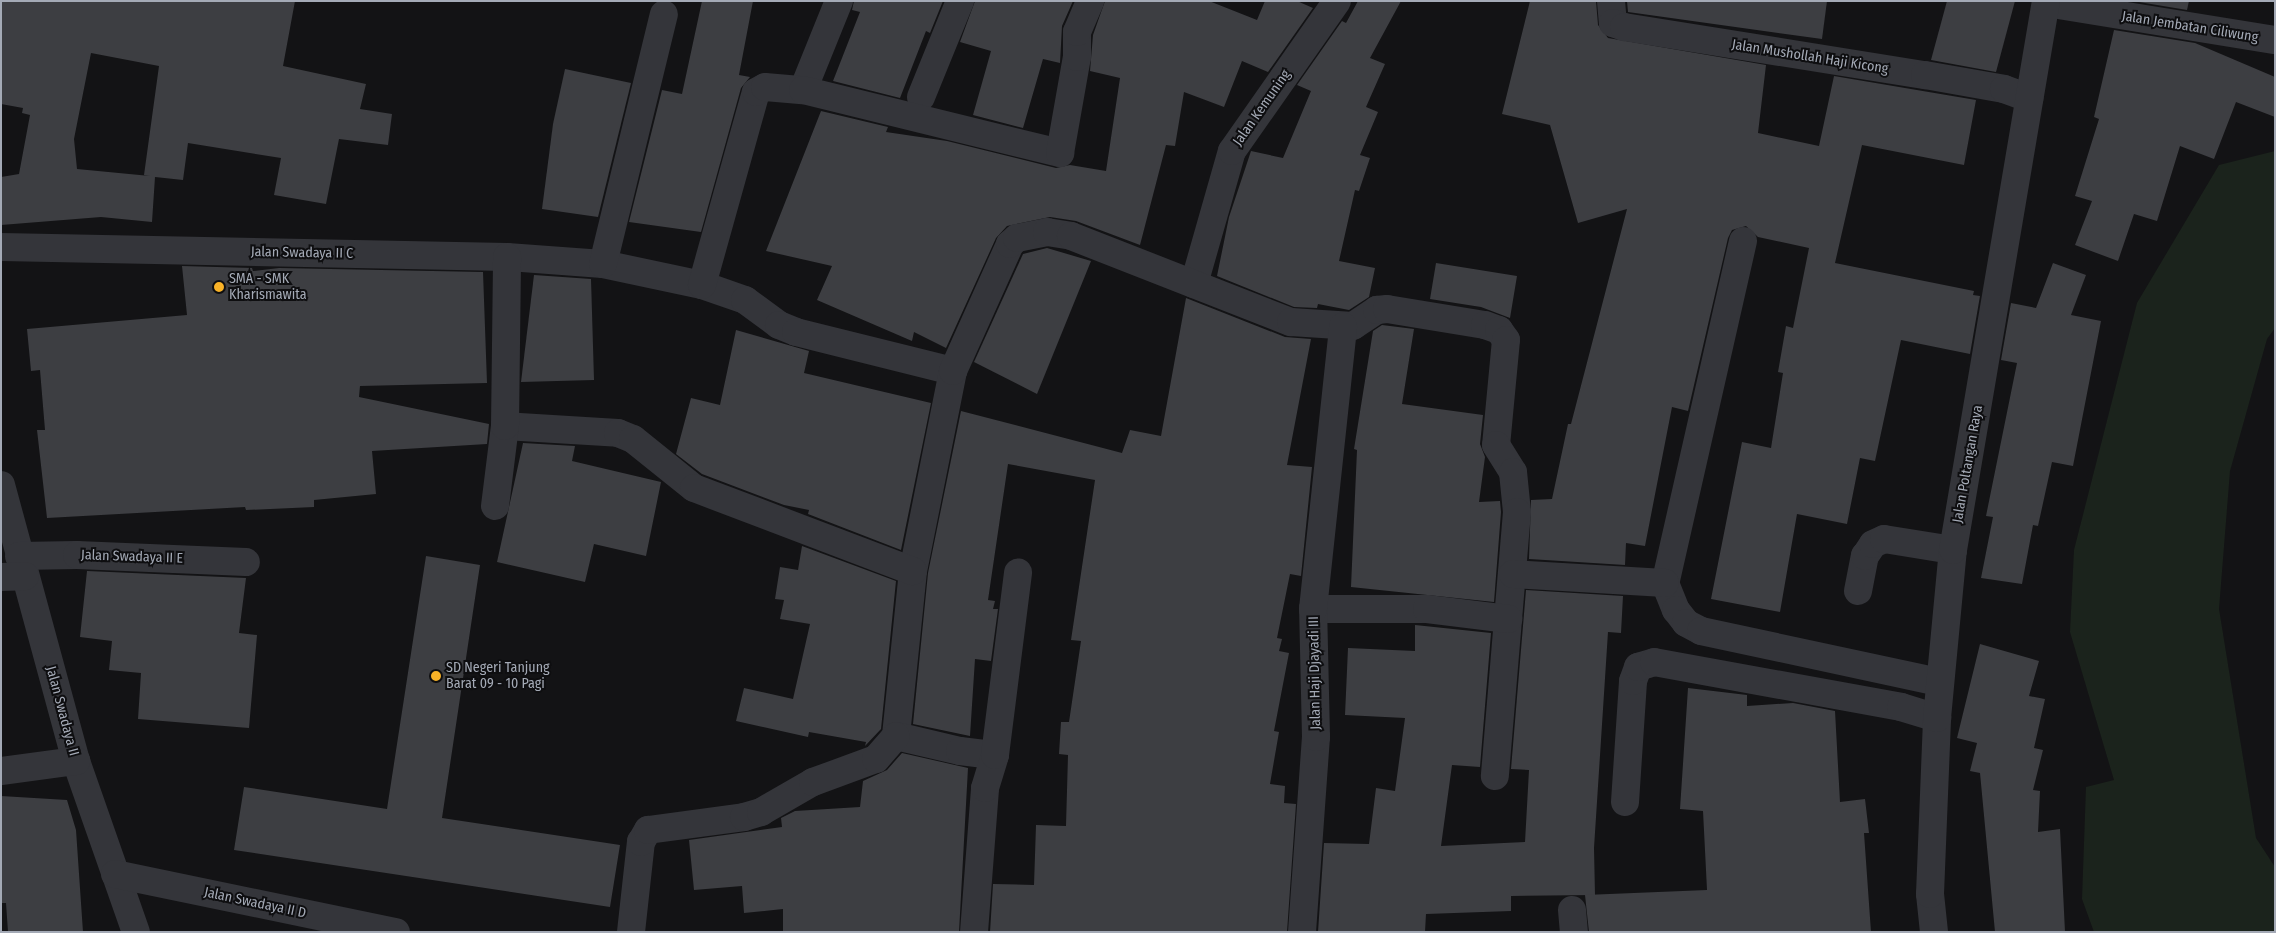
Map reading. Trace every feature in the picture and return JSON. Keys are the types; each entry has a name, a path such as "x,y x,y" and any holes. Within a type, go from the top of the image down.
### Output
{"street":[{"path":"803,90 839,1"},
{"path":"921,97 960,1"},
{"path":"702,285 756,92 765,86 803,90 1060,153 1077,57 1078,32 1090,1"},
{"name":"Jalan Kemuning","path":"1194,284 1232,151 1337,1"},
{"name":"Jalan Mushollah Haji Kicong","path":"1611,1 1613,23 1624,27 1925,75 2004,89 2029,98"},
{"name":"Jalan Poltangan Raya","path":"1934,932 1930,894 1936,718 1953,550 2046,2"},
{"name":"Jalan Jembatan Ciliwung","path":"2046,2 2275,40"},
{"path":"603,264 664,14"},
{"path":"631,932 641,842 648,830 744,817 762,812 813,782 876,759 896,736 914,571 953,371 1010,244 1018,238 1047,232 1070,236 1292,322 1342,327 1352,326 1377,310 1387,309 1485,325 1499,330 1506,340 1496,444 1513,472 1517,512 1495,776"},
{"path":"1743,241 1665,583 1676,610 1686,623 1701,631 1939,682"},
{"name":"Jalan Swadaya II C","path":"1,247 507,257 603,264 702,285 745,300 779,325 796,332 876,354 953,371"},
{"path":"495,506 505,426 507,257"},
{"path":"1313,608 1342,327"},
{"path":"505,426 618,433 633,439 694,488 914,571"},
{"name":"Jalan Swadaya II","path":"1,485 15,570 76,762 136,932"},
{"path":"1858,591 1866,556 1873,544 1884,539 1953,550"},
{"name":"Jalan Swadaya II E","path":"15,570 77,555 246,562"},
{"path":"974,932 985,788 995,755 1018,572"},
{"path":"1513,574 1665,583"},
{"name":"Jalan Haji Djayadi III","path":"1302,932 1316,737 1313,608 1427,609 1508,619"},
{"path":"1625,802 1633,681 1638,667 1654,662 1901,707 1936,718"},
{"path":"896,736 960,751 995,755"},
{"path":"1,771 76,762"},
{"name":"Jalan Swadaya II D","path":"115,874 396,932"}],"shaded area":[{"path":"2275,151 2275,328 2267,339 2230,471 2219,609 2256,838 2275,867 2275,932 2094,932 2082,899 2086,787 2114,780 2070,632 2074,550 2137,303 2219,165"}],"building":[{"path":"1,1 295,1 283,66 366,84 360,109 392,114 388,145 339,139 326,204 274,195 281,158 188,143 183,180 155,177 152,222 101,217 1,225 1,177 19,174 30,115 22,113 23,108 1,104","holes":["91,53 159,66 144,175 150,176 77,169 74,139"]},
{"path":"702,1 753,1 739,75 750,77 741,88 701,232 629,222 662,90 682,94"},
{"path":"854,1 943,1 930,33 926,31 900,98 833,81 860,12 852,10"},
{"path":"975,1 1073,1 1062,26 1060,63 1043,59 1023,128 973,115 991,51 960,42"},
{"path":"1105,1 1209,1 1257,20 1265,1 1297,1 1313,8 1268,72 1242,61 1224,107 1184,92 1175,146 1166,145 1140,245 1076,221 1050,217 1007,226 996,238 946,348 914,332 912,341 817,300 832,266 766,251 821,111 888,127 886,132 947,141 1056,168 1070,165 1106,171 1120,78 1090,71 1093,35"},
{"path":"1358,1 1401,1 1370,58 1385,64 1366,107 1378,112 1360,155 1370,158 1359,191 1355,190 1339,261 1375,268 1369,297 1349,310 1318,304 1317,308 1294,307 1217,276 1229,217 1251,151 1283,158 1311,91 1297,85 1342,21 1346,23"},
{"path":"1530,1 1596,1 1598,25 1608,38 1766,65 1758,133 1819,146 1834,76 1976,100 1964,165 1862,145 1835,263 1974,291 1973,295 1980,296 1970,354 1901,340 1875,461 1860,458 1847,524 1797,514 1780,612 1711,599 1742,442 1771,448 1783,373 1778,372 1786,326 1793,328 1809,248 1758,237 1746,226 1732,230 1728,238 1688,411 1672,407 1645,546 1626,543 1625,565 1529,559 1531,500 1552,499 1568,424 1571,424 1627,209 1578,223 1550,125 1502,114"},
{"path":"1627,1 1827,1 1822,39 1628,12"},
{"path":"1947,1 2015,1 1996,72 1931,60"},
{"path":"2133,1 2189,1 2187,10"},
{"path":"2114,30 2195,43 2275,77 2275,117 2236,102 2214,159 2180,146 2157,221 2134,214 2118,261 2075,245 2092,201 2075,196 2099,119 2094,117"},
{"path":"565,69 631,83 598,217 542,209 553,124"},
{"path":"1047,248 1091,261 1037,394 974,362 1023,254"},
{"path":"1436,263 1517,276 1510,318 1481,307 1430,299"},
{"path":"2053,263 2086,275 2071,315 2101,321 2073,466 2052,462 2038,526 2033,525 2022,584 1981,578 1993,517 1986,516 2017,363 2001,360 2011,303 2036,308"},
{"path":"182,266 252,268 253,271 279,268 483,272 487,383 360,386 359,397 489,424 487,444 372,451 376,494 314,500 314,507 246,510 245,507 47,518 37,430 45,430 40,370 31,371 27,329 187,315"},
{"path":"534,275 591,279 594,380 521,382"},
{"path":"1186,298 1285,337 1311,339 1287,465 1312,467 1301,576 1290,574 1277,638 1282,639 1279,651 1289,653 1274,731 1279,732 1270,784 1285,786 1284,803 1296,804 1287,932 990,932 993,884 1034,885 1036,825 1066,826 1068,755 1059,754 1061,722 1069,722 1081,641 1071,640 1095,480 1008,464 988,600 995,601 993,609 998,609 991,661 975,659 970,736 913,724 928,573 961,411 1122,453 1130,430 1161,436"},
{"path":"1382,325 1414,329 1402,404 1483,415 1480,444 1485,457 1479,502 1500,501 1501,512 1494,602 1351,587 1357,450 1354,449 1373,331"},
{"path":"736,330 809,351 804,373 931,403 901,550 808,514 809,510 784,505 702,474 676,454 691,398 720,405"},
{"path":"523,443 575,446 572,461 661,482 646,556 594,544 585,582 497,562"},
{"path":"802,546 896,581 881,729 865,746 866,742 809,732 808,737 736,721 744,688 793,699 810,624 780,619 784,600 775,599 780,567 798,570"},
{"name":"SD Negeri Tanjung Barat 09 - 10 Pagi","path":"426,556 480,565 442,818 620,845 610,907 234,850 244,787 387,809"},
{"path":"87,571 246,578 239,633 257,635 249,728 138,719 141,673 109,670 112,641 80,637"},
{"path":"1526,590 1623,596 1621,633 1608,632 1594,848 1595,895 1511,896 1511,911 1426,914 1425,932 1318,932 1324,843 1369,844 1376,788 1395,791 1405,718 1345,715 1348,648 1415,651 1415,625 1491,633 1480,767 1452,765 1441,846 1525,842 1529,770 1511,769"},
{"path":"1980,644 2039,661 2029,696 2045,699 2034,748 2043,750 2033,790 2040,791 2038,832 2060,829 2065,932 1995,932 1980,773 1970,771 1977,743 1957,738"},
{"path":"1688,688 1747,695 1747,706 1793,703 1835,711 1840,802 1865,799 1869,833 1864,833 1871,932 1589,932 1585,895 1707,890 1703,811 1680,809"},
{"path":"902,753 968,768 959,932 783,932 783,909 744,913 742,886 694,890 689,840 782,827 781,818 795,811 860,807 863,781 887,770"},
{"path":"1,796 67,800 76,830 83,932 8,932 6,903 1,903"}],"place":[{"name":"SMA - SMK Kharismawita","path":"219,287"},
{"name":"SD Negeri Tanjung Barat 09 - 10 Pagi","path":"436,676"}]}
